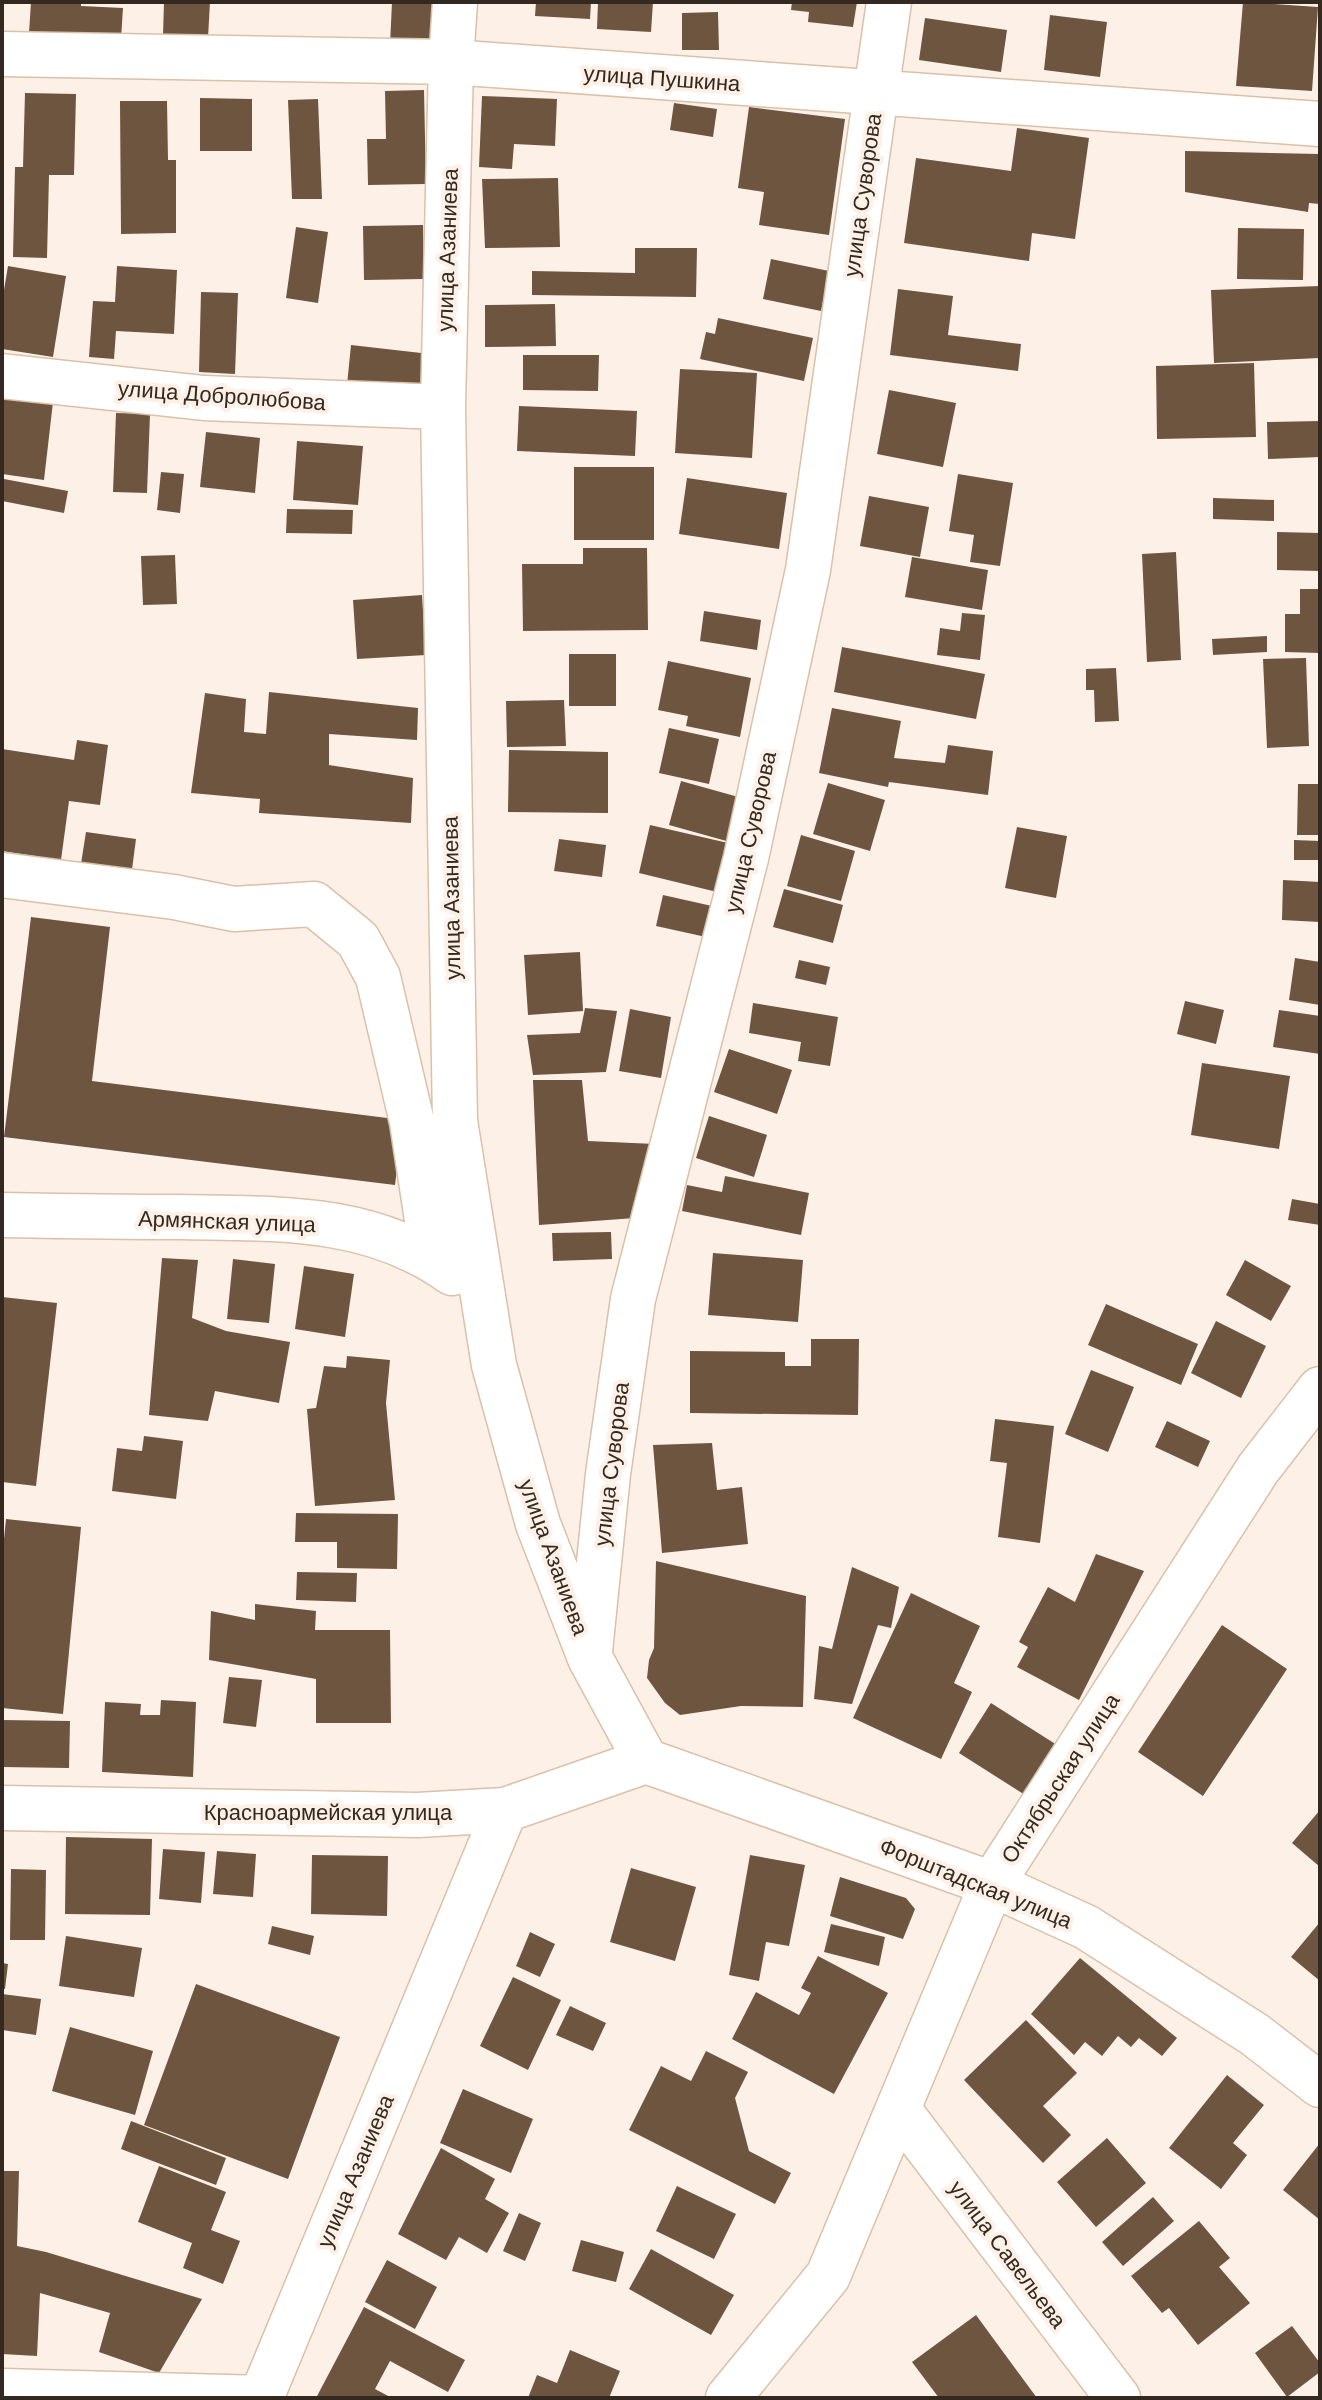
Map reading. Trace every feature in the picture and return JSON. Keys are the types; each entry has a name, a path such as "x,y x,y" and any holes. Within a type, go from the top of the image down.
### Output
{"street":[{"name":"улица Азаниева","path":"455,2 443,407 455,1121 494,1365 538,1524 590,1658 646,1761"},
{"name":"улица Суворова","path":"590,1658 608,1474 633,1299 746,858 808,570 889,2"},
{"name":"улица Пушкина","path":"2,54 451,62 1320,124"},
{"name":"улица Добролюбова","path":"2,376 204,398 443,407"},
{"path":"2,875 174,897 234,909 314,904 358,940 378,977 397,1054 412,1122 433,1259"},
{"name":"Армянская улица","path":"2,1215 296,1219 371,1233 433,1259 483,1295"},
{"name":"Октябрьская улица","path":"728,2398 828,2276 992,1884 1258,1469 1320,1389"},
{"name":"Форштадская улица","path":"646,1761 992,1884 1086,1927 1254,2034 1320,2085"},
{"name":"Красноармейская улица","path":"2,1808 418,1815 505,1810 646,1761"},
{"name":"улица Азаниева","path":"261,2398 505,1810"},
{"name":"улица Савельева","path":"898,2109 1118,2398"},
{"path":"2,2391 261,2398"}],"building":[{"path":"31,2 81,2 81,6 123,8 121,39 29,33"},
{"path":"164,2 210,2 208,38 163,35"},
{"path":"392,2 435,2 433,46 390,45"},
{"path":"536,2 591,2 590,19 535,16"},
{"path":"598,2 653,2 651,32 597,29"},
{"path":"792,2 857,2 853,27 808,22 809,12 791,10"},
{"path":"1243,2 1318,7 1312,91 1236,86"},
{"path":"718,12 719,50 682,50 682,13"},
{"path":"1050,15 1107,22 1100,77 1044,70"},
{"path":"925,18 1007,30 1001,72 919,60"},
{"path":"424,90 426,184 368,185 367,139 386,139 385,91"},
{"path":"25,93 76,94 74,175 49,175 47,258 13,257 15,167 23,167"},
{"path":"482,96 557,99 555,146 514,144 512,169 479,167"},
{"path":"200,98 252,99 252,151 200,151"},
{"path":"318,99 322,199 292,199 288,100"},
{"path":"120,101 167,101 168,160 176,160 176,233 121,234"},
{"path":"674,103 717,109 713,137 670,130"},
{"path":"749,107 845,119 829,235 759,225 764,192 738,188"},
{"path":"1017,128 1089,138 1075,239 1032,233 1029,261 904,243 916,158 1011,171"},
{"path":"1185,151 1320,154 1320,204 1309,203 1308,212 1185,192"},
{"path":"558,178 560,247 485,248 482,179"},
{"path":"423,225 424,279 364,280 363,226"},
{"path":"296,227 328,232 318,303 286,298"},
{"path":"1238,228 1304,229 1303,280 1237,279"},
{"path":"635,248 697,248 696,297 532,295 532,271 635,273"},
{"path":"771,259 829,271 821,311 763,299"},
{"path":"8,266 66,276 53,357 2,349 2,302"},
{"path":"117,266 177,270 174,334 116,331 114,359 89,357 93,301 115,302"},
{"path":"1320,286 1320,358 1214,363 1211,290"},
{"path":"898,289 953,296 948,335 1021,344 1018,371 890,355"},
{"path":"201,292 238,293 235,374 199,372"},
{"path":"555,304 556,346 485,347 485,305"},
{"path":"718,318 813,338 804,381 700,359 706,332 715,334"},
{"path":"351,345 430,354 426,393 347,385"},
{"path":"523,355 599,355 598,391 523,390"},
{"path":"1254,363 1256,437 1157,439 1156,366"},
{"path":"680,369 757,373 752,458 675,453"},
{"path":"889,390 956,403 943,467 877,454"},
{"path":"2,395 53,402 44,480 2,474"},
{"path":"519,406 637,411 635,456 517,451"},
{"path":"116,413 150,414 147,493 113,492"},
{"path":"1320,421 1320,457 1268,459 1267,422"},
{"path":"206,432 260,438 255,493 200,487"},
{"path":"297,441 363,446 358,505 293,500"},
{"path":"574,467 654,467 654,540 574,540"},
{"path":"161,472 184,474 180,513 157,510"},
{"path":"958,474 1013,483 1000,566 970,562 974,535 949,531"},
{"path":"687,478 787,493 779,549 679,534"},
{"path":"4,479 68,491 64,513 2,501"},
{"path":"869,496 929,507 920,557 860,546"},
{"path":"1213,498 1274,500 1274,521 1213,519"},
{"path":"287,509 353,510 352,534 286,533"},
{"path":"1277,532 1320,533 1320,571 1277,570"},
{"path":"583,548 647,548 648,630 523,631 522,564 583,564"},
{"path":"1176,552 1181,660 1147,662 1142,554"},
{"path":"175,555 177,604 143,605 141,556"},
{"path":"912,557 988,570 982,610 905,597"},
{"path":"1300,589 1320,589 1320,653 1285,652 1285,614 1300,614"},
{"path":"422,595 426,655 357,659 353,600"},
{"path":"704,611 761,620 757,650 700,641"},
{"path":"962,613 985,615 980,660 937,655 940,628 960,631"},
{"path":"1267,636 1267,652 1213,655 1212,639"},
{"path":"842,647 985,674 976,719 834,692"},
{"path":"569,654 616,654 616,706 569,706"},
{"path":"1306,658 1309,746 1267,748 1263,659"},
{"path":"668,661 751,678 740,737 686,726 688,716 658,710"},
{"path":"1116,668 1119,721 1095,722 1094,690 1086,690 1086,669"},
{"path":"269,692 418,708 417,740 329,734 329,765 413,778 411,823 259,813 260,799 191,793 205,693 246,699 244,732 266,734"},
{"path":"564,700 566,746 507,747 506,701"},
{"path":"832,708 901,721 894,758 945,763 948,745 993,751 988,795 889,782 888,787 819,773"},
{"path":"669,728 719,739 709,784 659,773"},
{"path":"77,740 108,745 100,805 69,801 61,860 2,851 2,749 74,760"},
{"path":"509,750 608,752 608,813 508,812"},
{"path":"681,781 742,798 730,842 669,825"},
{"path":"828,783 885,800 870,851 813,834"},
{"path":"1298,784 1320,784 1320,835 1297,835"},
{"path":"650,825 728,843 717,892 639,873"},
{"path":"1017,827 1067,836 1056,898 1005,888"},
{"path":"86,832 136,839 131,877 80,870"},
{"path":"801,835 855,851 841,901 787,886"},
{"path":"559,839 606,845 602,877 554,871"},
{"path":"1294,840 1320,841 1320,860 1294,860"},
{"path":"1283,880 1320,882 1320,922 1282,920"},
{"path":"784,889 843,905 833,943 773,927"},
{"path":"663,895 712,906 706,937 656,926"},
{"path":"31,917 110,927 92,1081 403,1120 395,1185 4,1137"},
{"path":"580,952 583,1011 528,1015 524,955"},
{"path":"1295,958 1320,962 1320,1005 1289,1000"},
{"path":"799,960 830,967 826,985 795,978"},
{"path":"1185,1001 1224,1010 1216,1044 1177,1034"},
{"path":"753,1003 838,1017 830,1066 798,1061 801,1042 749,1033"},
{"path":"585,1008 617,1011 606,1072 533,1075 527,1035 580,1033"},
{"path":"630,1009 671,1017 661,1078 619,1071"},
{"path":"1279,1010 1320,1016 1320,1054 1273,1047"},
{"path":"729,1049 792,1070 777,1114 714,1092"},
{"path":"1202,1063 1290,1076 1279,1149 1191,1135"},
{"path":"533,1080 582,1080 588,1141 655,1144 635,1218 539,1225"},
{"path":"709,1116 767,1135 754,1177 696,1158"},
{"path":"725,1176 809,1193 801,1235 682,1211 687,1185 722,1192"},
{"path":"1292,1199 1320,1204 1320,1225 1288,1220"},
{"path":"611,1232 612,1259 553,1261 552,1233"},
{"path":"713,1253 803,1260 798,1322 708,1315"},
{"path":"162,1258 198,1260 192,1318 226,1331 290,1342 279,1403 215,1391 208,1421 149,1415"},
{"path":"233,1259 275,1264 269,1323 227,1319"},
{"path":"1245,1260 1291,1286 1271,1321 1226,1295"},
{"path":"304,1266 354,1274 345,1337 295,1329"},
{"path":"2,1297 57,1303 36,1486 2,1482"},
{"path":"1106,1304 1198,1344 1181,1385 1088,1345"},
{"path":"1216,1321 1266,1346 1241,1398 1191,1373"},
{"path":"811,1339 859,1339 858,1415 690,1413 690,1351 785,1352 785,1366 811,1366"},
{"path":"347,1356 390,1360 386,1403 395,1500 315,1506 307,1409 316,1408 324,1366 346,1368"},
{"path":"1091,1370 1134,1387 1108,1452 1065,1434"},
{"path":"995,1419 1054,1426 1040,1543 998,1537 1007,1463 990,1461"},
{"path":"1167,1421 1210,1441 1198,1467 1155,1447"},
{"path":"144,1436 183,1441 176,1499 112,1491 117,1448 142,1451"},
{"path":"712,1443 717,1490 742,1487 748,1544 662,1553 653,1445"},
{"path":"296,1513 398,1514 397,1569 337,1568 337,1542 295,1542"},
{"path":"6,1519 81,1527 63,1714 2,1708 2,1559"},
{"path":"1096,1554 1144,1571 1079,1700 1017,1667 1028,1647 1019,1642 1048,1587 1075,1602"},
{"path":"656,1561 806,1596 803,1707 741,1706 680,1715 665,1703 647,1678 654,1648"},
{"path":"852,1567 899,1587 891,1628 878,1625 852,1704 814,1699 819,1646 832,1649"},
{"path":"297,1572 357,1573 356,1602 296,1600"},
{"path":"911,1593 980,1626 954,1683 972,1692 941,1759 853,1718"},
{"path":"255,1604 316,1611 315,1630 390,1630 391,1723 316,1723 316,1679 209,1660 211,1611 255,1620"},
{"path":"1222,1625 1287,1669 1203,1796 1138,1752"},
{"path":"229,1677 262,1680 256,1727 223,1723"},
{"path":"161,1700 196,1702 193,1777 102,1772 105,1702 141,1704 140,1715 160,1715"},
{"path":"991,1703 1057,1745 1025,1795 959,1753"},
{"path":"2,1720 70,1721 69,1768 2,1767"},
{"path":"1320,1810 1320,1867 1292,1843"},
{"path":"66,1837 152,1839 150,1915 65,1914"},
{"path":"163,1849 205,1852 201,1903 159,1899"},
{"path":"217,1851 256,1854 253,1897 213,1894"},
{"path":"312,1855 388,1856 387,1916 311,1914"},
{"path":"750,1855 805,1865 789,1946 766,1942 759,1981 729,1975"},
{"path":"631,1868 696,1887 675,1961 610,1942"},
{"path":"11,1869 46,1870 45,1940 10,1940"},
{"path":"840,1877 906,1898 915,1909 903,1939 830,1916"},
{"path":"1320,1922 1320,1981 1291,1957"},
{"path":"831,1924 885,1937 879,1966 824,1952"},
{"path":"272,1926 314,1936 310,1955 268,1944"},
{"path":"530,1932 555,1944 540,1977 516,1966"},
{"path":"66,1936 142,1948 134,1997 59,1986"},
{"path":"818,1956 888,1993 834,2094 732,2039 756,1992 799,2015 811,1993 801,1988"},
{"path":"1080,1958 1177,2038 1162,2056 1139,2038 1131,2047 1118,2036 1102,2056 1085,2042 1074,2055 1031,2014"},
{"path":"2,1963 8,1964 5,1989 2,1989"},
{"path":"513,1977 561,2000 528,2070 480,2046"},
{"path":"196,1984 340,2037 288,2179 144,2125"},
{"path":"2,1994 41,1999 36,2035 2,2030"},
{"path":"570,2006 606,2023 593,2051 556,2035"},
{"path":"1026,2020 1077,2073 1043,2106 1071,2135 1043,2163 964,2080"},
{"path":"70,2027 153,2051 135,2115 52,2091"},
{"path":"706,2051 748,2072 735,2098 749,2151 791,2173 775,2204 629,2130 661,2066 691,2081"},
{"path":"1227,2075 1264,2105 1233,2143 1247,2155 1221,2189 1169,2148"},
{"path":"463,2089 533,2119 511,2173 440,2143"},
{"path":"131,2121 226,2158 216,2185 121,2149"},
{"path":"1107,2138 1146,2183 1096,2227 1057,2182"},
{"path":"1320,2143 1320,2220 1283,2190"},
{"path":"441,2148 495,2179 485,2199 509,2213 487,2253 459,2237 446,2260 398,2234"},
{"path":"159,2166 226,2192 211,2230 240,2241 223,2284 183,2268 192,2243 138,2222"},
{"path":"2,2171 19,2171 17,2246 202,2299 159,2373 99,2352 110,2313 40,2293 37,2356 2,2354"},
{"path":"677,2186 736,2214 714,2259 656,2231"},
{"path":"1153,2197 1174,2221 1123,2266 1102,2242"},
{"path":"519,2213 541,2223 525,2261 503,2251"},
{"path":"1199,2221 1230,2258 1219,2267 1250,2303 1198,2345 1169,2308 1162,2313 1131,2276"},
{"path":"581,2240 624,2252 616,2282 572,2271"},
{"path":"651,2249 734,2295 711,2335 629,2289"},
{"path":"387,2260 437,2287 415,2329 365,2302"},
{"path":"364,2307 465,2360 448,2392 390,2361 375,2389 392,2398 316,2398"},
{"path":"976,2315 1037,2398 939,2398 912,2362"},
{"path":"1292,2326 1320,2363 1320,2372 1287,2397 1255,2353"},
{"path":"570,2350 620,2371 609,2398 528,2398 537,2375 557,2383"}]}
